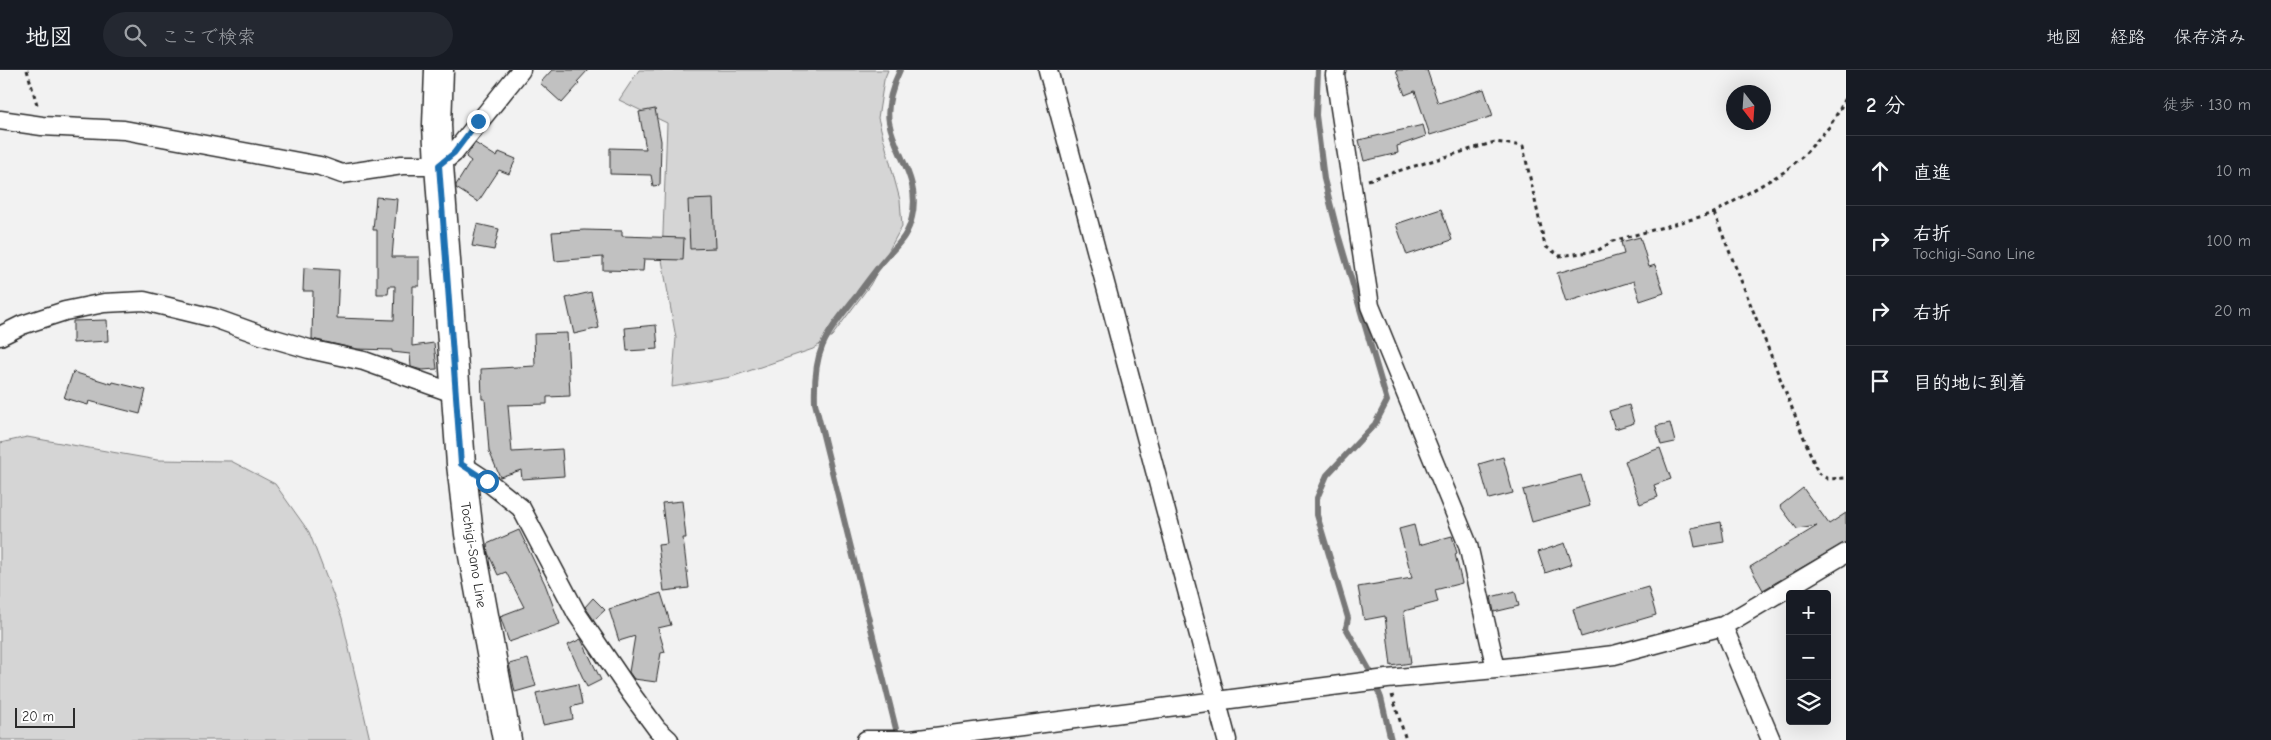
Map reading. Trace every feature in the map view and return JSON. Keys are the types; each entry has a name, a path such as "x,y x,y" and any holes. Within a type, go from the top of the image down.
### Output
{"main road":[{"name":"Tochigi-Sano Line","path":"439,70 436,125 461,464 469,534 507,740"}],"street":[{"path":"0,120 42,126 124,130 320,166 342,174 412,165 439,165 454,153 521,70"},
{"path":"1048,70 1227,740"},
{"path":"1336,70 1334,75 1370,306 1468,545 1496,669"},
{"path":"0,336 38,319 65,311 104,303 144,301 214,318 261,335 364,361 456,394"},
{"path":"461,464 487,481 521,508 576,614 657,729 669,740"},
{"path":"866,740 911,740 1387,680 1614,655 1723,626 1846,553"},
{"path":"1723,626 1771,740"}],"path":[{"path":"27,70 42,126"},
{"path":"1351,185 1495,142 1523,146 1545,246 1560,256 1597,250 1613,241 1714,213 1784,172 1803,156 1830,126 1846,98"},
{"path":"1714,213 1818,473 1828,479 1846,478"},
{"path":"1387,680 1406,740"}],"shaded area":[{"path":"639,70 888,70 884,80 878,118 900,200 902,226 870,285 832,336 813,349 731,377 672,387 676,338 662,260 667,123 619,100"},
{"path":"27,437 157,460 231,461 275,484 309,532 342,618 370,740 0,740 0,443"}],"building":[{"path":"552,70 588,70 577,82 579,84 562,103 540,83"},
{"path":"1396,70 1427,70 1438,103 1484,89 1493,116 1430,135 1415,91 1405,95"},
{"path":"655,109 661,141 660,185 653,186 651,175 610,174 610,148 646,149 639,112"},
{"path":"1423,125 1426,136 1397,146 1398,153 1364,161 1359,140"},
{"path":"475,143 497,157 499,152 516,159 509,174 499,170 478,202 456,188 471,161 466,157"},
{"path":"376,197 397,199 392,257 419,257 419,286 413,286 412,346 434,343 437,369 422,370 411,367 410,354 392,352 392,350 357,349 312,339 313,291 303,291 304,268 339,270 337,318 394,320 395,286 389,286 388,294 377,294 377,230 373,230"},
{"path":"713,199 715,248 690,249 688,200"},
{"path":"1441,209 1452,240 1407,255 1396,224"},
{"path":"477,224 499,229 494,250 472,246"},
{"path":"584,230 622,231 622,236 684,238 683,260 644,259 643,271 603,270 603,257 555,261 552,232"},
{"path":"1640,237 1649,267 1655,265 1664,293 1640,301 1634,281 1566,302 1557,273 1624,254 1621,242"},
{"path":"591,292 599,328 574,334 566,298"},
{"path":"107,320 108,341 73,343 73,321"},
{"path":"656,325 658,349 627,351 625,328"},
{"path":"567,333 570,396 547,397 547,404 508,405 512,452 562,449 564,476 522,479 521,470 500,477 489,451 485,399 482,399 481,369 535,366 534,334"},
{"path":"73,372 112,384 113,382 146,390 140,414 89,401 88,405 64,398"},
{"path":"1629,405 1634,423 1615,429 1609,411"},
{"path":"1670,423 1675,442 1661,445 1656,426"},
{"path":"1660,448 1671,479 1654,485 1658,497 1640,504 1625,461"},
{"path":"1503,457 1513,493 1489,499 1479,464"},
{"path":"1581,475 1590,506 1532,522 1523,490"},
{"path":"1803,488 1829,524 1846,513 1846,542 1763,590 1750,567 1817,526 1797,529 1780,506"},
{"path":"682,501 686,538 683,538 689,588 664,591 658,545 667,544 662,503"},
{"path":"1721,522 1724,542 1695,547 1691,528"},
{"path":"1414,525 1419,545 1452,536 1462,583 1435,590 1438,602 1404,611 1411,663 1391,666 1385,616 1364,620 1358,587 1412,578 1399,529"},
{"path":"519,530 545,584 560,624 509,642 500,616 524,607 506,572 498,575 488,553 487,544"},
{"path":"1565,543 1572,564 1545,573 1538,552"},
{"path":"1648,587 1656,615 1581,637 1573,609"},
{"path":"1515,591 1519,606 1494,612 1491,597"},
{"path":"661,593 671,625 658,628 665,652 661,653 656,682 634,679 629,672 635,636 619,641 609,609"},
{"path":"593,598 605,610 594,620 585,607"},
{"path":"581,639 601,680 587,687 568,645"},
{"path":"528,659 536,686 515,692 509,664"},
{"path":"578,684 582,704 571,707 573,719 543,725 536,693"}],"waterway":[{"path":"896,729 815,403 815,384 819,355 829,332 902,239 912,217 913,191 906,167 892,134 888,116 891,95 900,70"},
{"path":"1318,70 1316,115 1324,179 1338,234 1387,401 1375,424 1327,475 1317,498 1317,515 1348,618 1346,628 1370,671 1381,698 1391,740"}],"route":[{"path":"478,121 454,153 439,165 461,464 487,481"}]}
